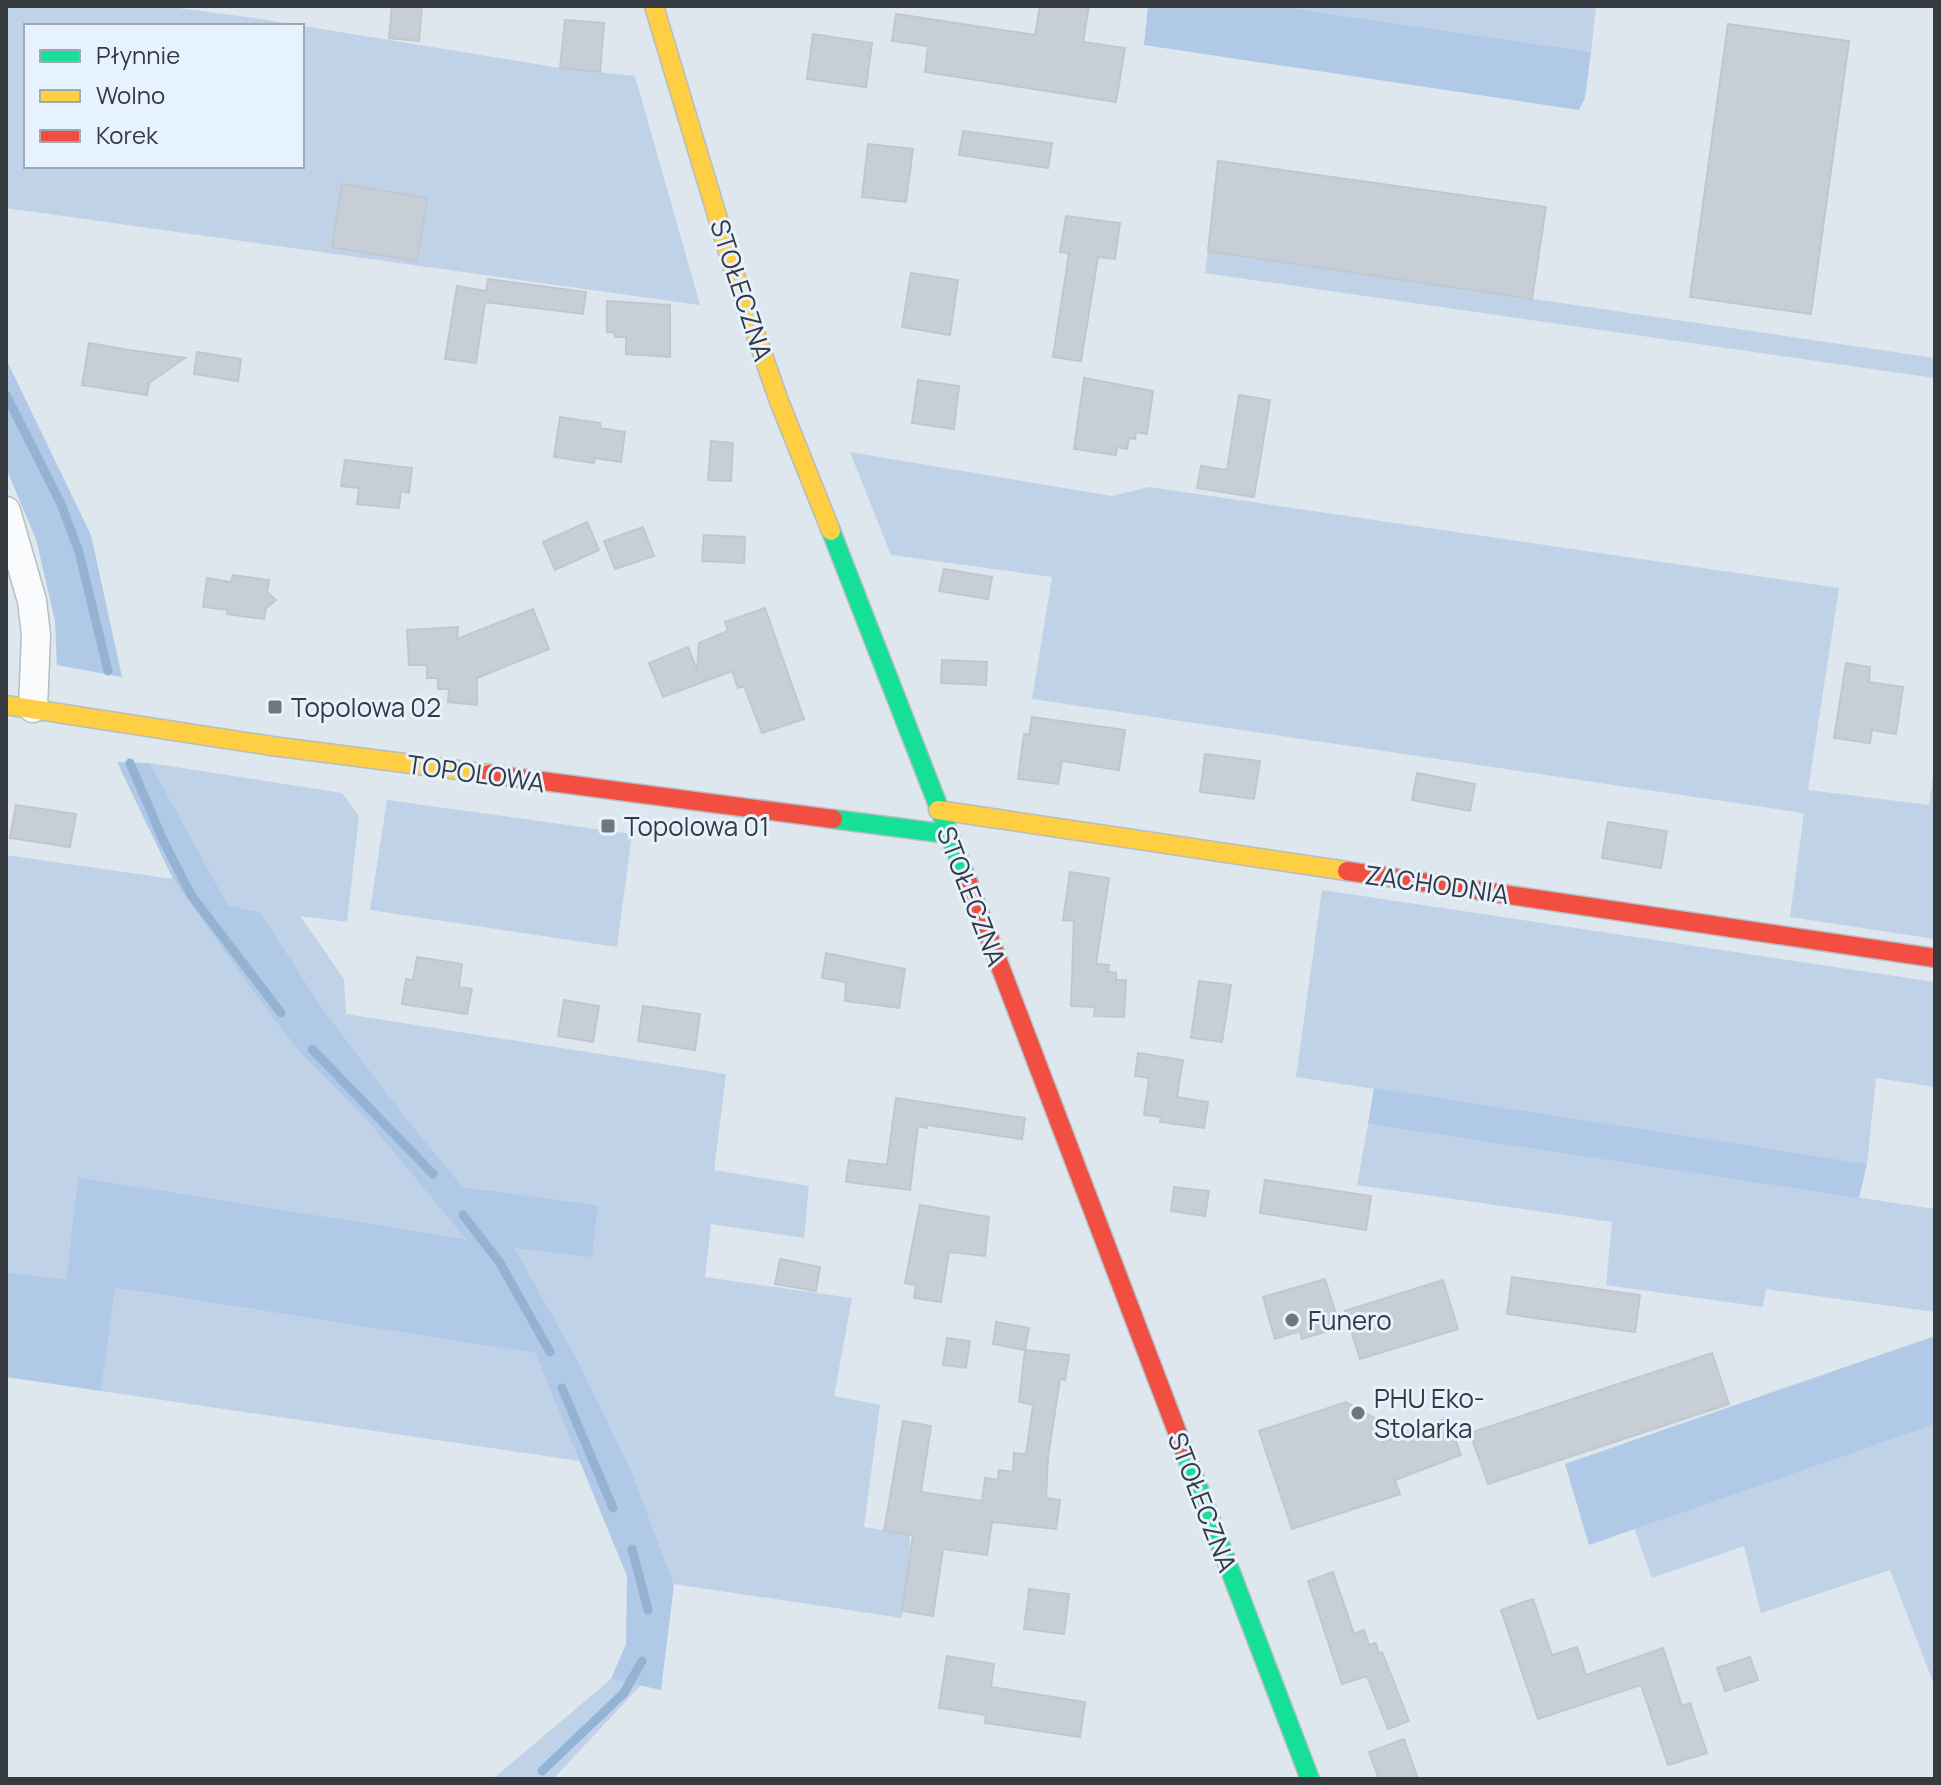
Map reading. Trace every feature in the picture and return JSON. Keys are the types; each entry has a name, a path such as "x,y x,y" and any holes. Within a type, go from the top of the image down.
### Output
{"street":[{"name":"STOŁECZNA","path":"654,6 734,272 779,401 1310,1779"},
{"path":"6,511 32,601 36,635 19,706"},
{"name":"TOPOLOWA","path":"19,706 272,746 948,834"},
{"name":"ZACHODNIA","path":"938,810 1935,958"}],"shaded area":[{"path":"6,6 163,6 291,24 24,24 24,168 304,168 304,26 560,68 635,76 700,305 6,208"},
{"path":"1148,6 1277,6 1591,52 1585,98 1579,110 1144,45"},
{"path":"1277,6 1596,6 1591,52"},
{"path":"1208,251 1935,358 1935,378 1205,273"},
{"path":"6,359 91,535 122,677 57,665 55,621 36,539 6,468"},
{"path":"850,452 1112,496 1149,487 1839,588 1808,790 1929,805 1935,763 1935,939 1790,917 1804,813 1032,699 1052,577 891,555"},
{"path":"117,762 150,763 228,905 260,912 324,1011 463,1187 598,1205 592,1257 514,1248 577,1359 632,1472 674,1584 661,1690 611,1679 626,1644 627,1576 535,1353 115,1288 101,1391 6,1377 6,1272 66,1280 78,1177 466,1239 366,1119 302,1055 259,999 173,879"},
{"path":"150,763 342,793 359,816 347,922 300,916 344,979 346,1014 726,1074 714,1170 809,1186 804,1238 711,1224 705,1277 852,1298 834,1396 880,1405 864,1527 910,1534 902,1618 674,1584 632,1472 577,1359 513,1247 598,1205 463,1187 324,1011 260,912 228,905"},
{"path":"387,800 632,834 617,947 370,910"},
{"path":"6,855 173,879 302,1055 366,1119 467,1239 78,1177 66,1281 6,1272"},
{"path":"1322,890 1935,982 1935,1087 1876,1078 1867,1164 1296,1077"},
{"path":"1374,1088 1867,1164 1859,1198 1368,1124"},
{"path":"1368,1124 1935,1209 1935,1312 1766,1289 1763,1307 1606,1285 1612,1222 1357,1185"},
{"path":"114,1288 535,1353 580,1461 101,1391"},
{"path":"1935,1336 1935,1424 1589,1545 1565,1464"},
{"path":"1935,1424 1935,1687 1890,1570 1761,1613 1744,1546 1652,1578 1634,1528"},
{"path":"611,1679 642,1684 553,1779 493,1779"}],"building":[{"path":"392,6 422,6 419,41 389,38"},
{"path":"1040,6 1089,6 1083,42 1125,48 1116,102 925,72 928,46 892,41 896,14 1035,35"},
{"path":"565,20 604,23 600,72 560,68"},
{"path":"1728,24 1849,41 1811,314 1690,297"},
{"path":"813,34 872,43 866,87 807,79"},
{"path":"963,131 1052,143 1048,168 959,155"},
{"path":"868,144 913,149 906,202 862,197"},
{"path":"1218,161 1546,207 1532,299 1208,251"},
{"path":"342,184 427,198 417,261 332,247"},
{"path":"1066,216 1120,223 1115,259 1098,257 1081,361 1053,357 1069,253 1060,252"},
{"path":"911,273 958,280 950,335 902,327"},
{"path":"488,279 586,292 583,314 485,302 476,363 445,359 457,286 486,291"},
{"path":"607,301 670,305 670,357 626,354 626,337 615,337 614,332 607,332"},
{"path":"89,343 185,358 149,383 147,395 82,385"},
{"path":"197,352 241,359 238,381 194,374"},
{"path":"1084,378 1153,391 1147,434 1136,432 1135,439 1129,438 1127,449 1117,447 1116,455 1074,449"},
{"path":"918,380 959,386 954,429 912,423"},
{"path":"1239,395 1270,400 1254,497 1197,488 1201,466 1227,470"},
{"path":"560,417 600,423 600,428 625,432 621,462 595,458 594,463 554,457"},
{"path":"711,441 733,443 731,481 708,480"},
{"path":"345,460 412,468 409,493 401,491 399,508 357,504 359,488 341,486"},
{"path":"587,522 599,550 555,570 543,542"},
{"path":"643,527 654,556 615,569 604,541"},
{"path":"704,535 745,537 744,563 702,561"},
{"path":"944,569 992,577 988,599 939,591"},
{"path":"233,575 269,580 267,592 276,600 266,608 264,619 203,607 207,578 231,582"},
{"path":"765,608 804,719 762,733 744,686 738,688 732,671 663,697 649,663 688,647 697,670 699,643 728,631 725,622"},
{"path":"533,609 549,649 477,678 477,705 448,702 449,689 438,689 438,678 427,678 427,665 409,665 407,630 458,627 457,639"},
{"path":"942,660 987,662 986,685 941,683"},
{"path":"1846,663 1870,667 1869,682 1903,687 1896,734 1872,730 1870,743 1834,738"},
{"path":"1032,717 1125,730 1119,770 1062,761 1058,784 1018,779 1024,734 1029,735"},
{"path":"1205,754 1260,761 1254,799 1200,792"},
{"path":"1417,773 1475,784 1470,811 1412,800"},
{"path":"16,805 76,814 70,847 10,838"},
{"path":"1608,822 1667,831 1661,868 1602,858"},
{"path":"1070,872 1109,878 1096,964 1109,965 1108,972 1116,973 1116,980 1126,980 1124,1017 1094,1016 1095,1007 1071,1006 1074,921 1063,920"},
{"path":"826,953 905,969 899,1008 845,1001 846,982 822,978"},
{"path":"417,957 462,964 459,987 472,989 467,1014 402,1004 406,979 413,980"},
{"path":"1199,981 1231,985 1222,1042 1191,1038"},
{"path":"564,1000 599,1006 593,1042 558,1036"},
{"path":"643,1006 700,1014 695,1050 638,1041"},
{"path":"1138,1053 1183,1060 1177,1097 1208,1102 1204,1128 1160,1122 1161,1117 1144,1115 1149,1078 1135,1076"},
{"path":"896,1098 1025,1118 1022,1139 918,1126 910,1190 846,1182 849,1160 887,1165"},
{"path":"1265,1180 1371,1196 1366,1230 1260,1213"},
{"path":"1174,1187 1209,1191 1205,1216 1171,1211"},
{"path":"920,1205 989,1217 985,1256 949,1252 941,1302 914,1298 916,1285 905,1283"},
{"path":"780,1259 820,1267 816,1291 775,1284"},
{"path":"1512,1277 1640,1295 1635,1332 1507,1314"},
{"path":"1325,1279 1340,1327 1302,1339 1300,1331 1275,1339 1263,1297"},
{"path":"1443,1280 1458,1329 1360,1359 1345,1311"},
{"path":"996,1322 1029,1328 1025,1350 993,1344"},
{"path":"947,1338 970,1341 966,1368 943,1365"},
{"path":"1025,1350 1069,1355 1065,1380 1060,1379 1048,1457 1046,1498 1060,1500 1056,1529 992,1522 987,1555 943,1549 933,1616 902,1611 913,1535 884,1531 903,1421 931,1426 921,1492 982,1501 985,1478 998,1480 999,1470 1013,1472 1014,1453 1026,1454 1033,1405 1019,1402"},
{"path":"1712,1353 1729,1404 1488,1484 1470,1433"},
{"path":"1346,1402 1376,1419 1383,1442 1447,1418 1461,1455 1395,1480 1400,1494 1292,1529 1259,1431"},
{"path":"1333,1572 1354,1634 1364,1630 1369,1645 1376,1643 1379,1654 1382,1652 1409,1721 1388,1729 1367,1676 1342,1684 1308,1581"},
{"path":"1029,1589 1069,1594 1064,1634 1024,1629"},
{"path":"1533,1599 1552,1655 1577,1647 1586,1675 1663,1648 1682,1706 1690,1703 1707,1753 1668,1765 1641,1685 1538,1719 1501,1610"},
{"path":"947,1656 994,1664 991,1687 1085,1702 1080,1737 985,1723 986,1715 939,1708"},
{"path":"1750,1657 1758,1680 1725,1691 1717,1668"},
{"path":"1404,1739 1418,1779 1379,1779 1369,1752"}],"waterway":[{"path":"6,395 61,504 79,552 108,671"},
{"path":"130,763 191,895 281,1013"},
{"path":"312,1049 433,1174"},
{"path":"463,1215 500,1263 550,1352"},
{"path":"562,1388 613,1508"},
{"path":"632,1549 648,1610"},
{"path":"542,1771 624,1693 642,1661"}],"traffic: fast":[{"path":"831,531 968,882"},
{"path":"833,819 948,834"},
{"path":"1184,1450 1310,1779"}],"traffic: slow":[{"path":"654,6 734,272 779,401 831,531"},
{"path":"6,705 272,746 489,774"},
{"path":"938,810 1347,871"}],"traffic: jam":[{"path":"489,774 833,819"},
{"path":"1347,871 1935,958"},
{"path":"968,882 1184,1450"}],"place":[{"name":"Topolowa 02","path":"275,707"},
{"name":"Topolowa 01","path":"608,826"},
{"name":"Funero","path":"1292,1320"},
{"name":"PHU Eko- Stolarka","path":"1358,1413"}]}
